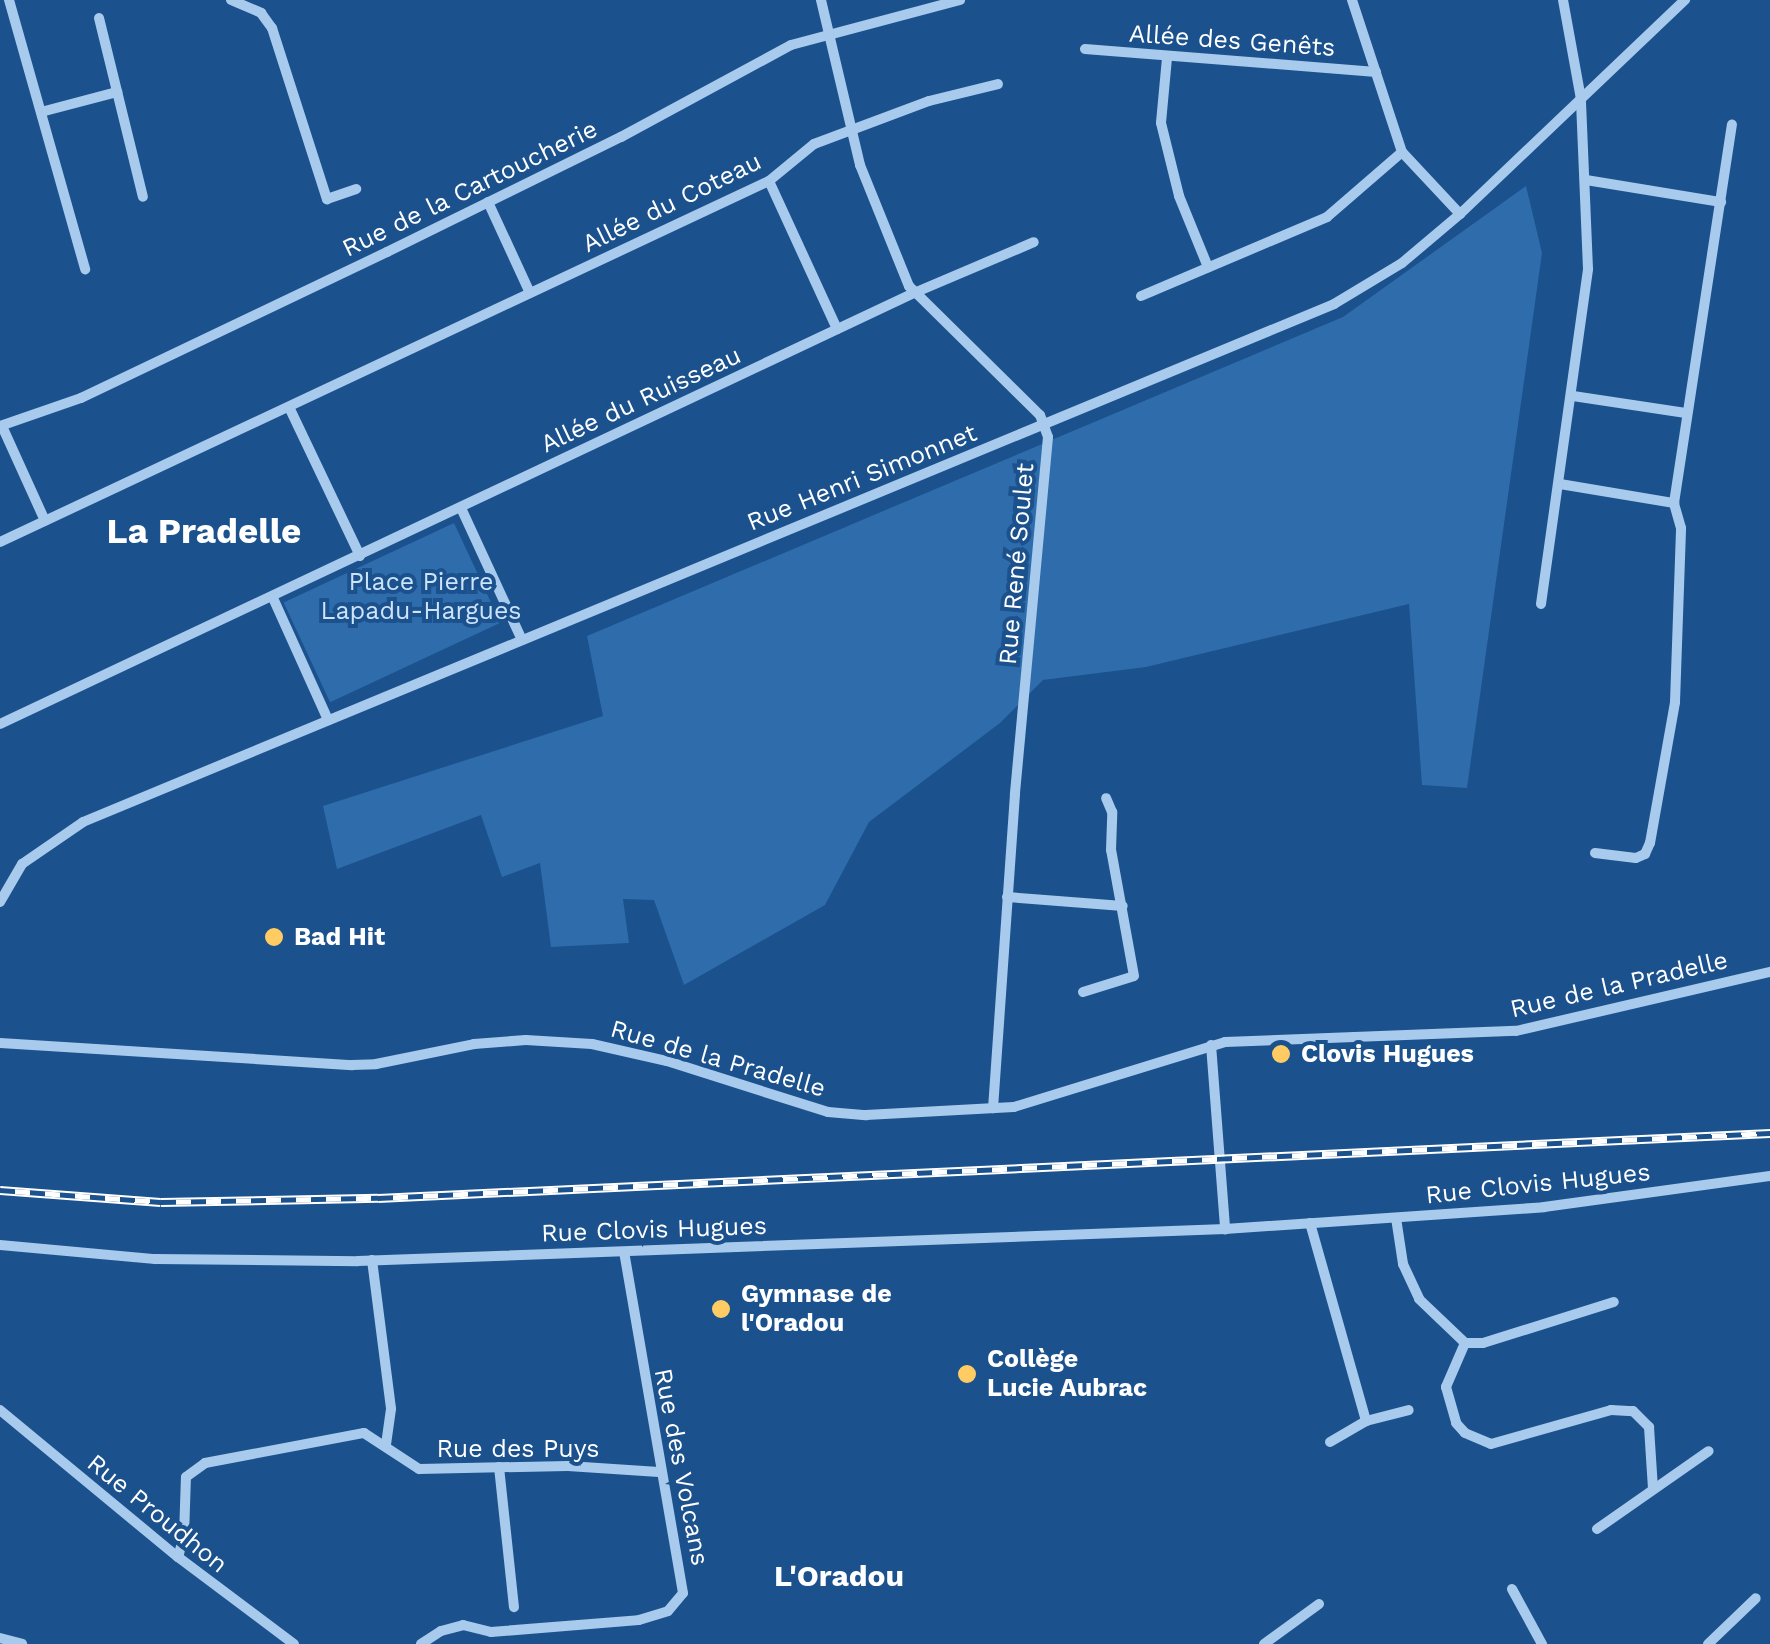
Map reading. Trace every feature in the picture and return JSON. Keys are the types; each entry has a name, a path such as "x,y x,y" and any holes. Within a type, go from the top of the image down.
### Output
{"street":[{"path":"9,0 85,270"},
{"path":"231,0 261,12 272,28 327,200 356,189"},
{"path":"821,0 860,165 914,292 1040,416 1044,425"},
{"name":"Rue de la Cartoucherie","path":"1,426 82,398 488,202 791,44 960,0"},
{"path":"1352,0 1402,152 1460,214"},
{"path":"1541,604 1574,396 1588,269 1581,98 1563,0"},
{"name":"Rue Henri Simonnet","path":"0,902 22,864 83,822 1334,304 1402,263 1460,214 1685,0"},
{"path":"100,18 144,197"},
{"name":"Allée des Genêts","path":"1086,49 1376,72"},
{"path":"1166,58 1161,123 1178,196 1208,267"},
{"name":"Allée du Coteau","path":"0,542 768,181 814,144 930,101 998,84"},
{"path":"41,112 118,92"},
{"path":"1595,853 1636,858 1645,854 1650,843 1675,702 1681,528 1674,504 1732,124"},
{"path":"1141,296 1327,217 1402,152"},
{"path":"1586,180 1721,202"},
{"path":"768,181 837,329"},
{"path":"488,202 530,294"},
{"name":"Allée du Ruisseau","path":"0,724 914,292 1034,242"},
{"path":"1574,396 1686,414"},
{"path":"289,407 360,556"},
{"name":"Rue René Soulet","path":"992,1108 1007,897 1036,598 1048,437 1044,425"},
{"path":"1,426 46,521"},
{"path":"1560,484 1674,504"},
{"path":"461,508 522,640"},
{"path":"273,598 328,720"},
{"path":"1083,992 1134,976 1112,850 1112,812 1106,798"},
{"path":"1007,897 1123,906"},
{"name":"Rue de la Pradelle","path":"0,1042 352,1064 376,1064 474,1044 526,1040 592,1044 668,1061 828,1112 866,1116 1036,1102 1212,1045 1516,1032 1770,972"},
{"path":"1212,1045 1225,1228"},
{"name":"Rue Clovis Hugues","path":"0,1244 155,1260 372,1260 624,1252 1396,1218 1544,1207 1770,1176"},
{"path":"1396,1218 1403,1264 1419,1298 1465,1343 1483,1344 1614,1302"},
{"path":"1310,1223 1366,1421"},
{"name":"Rue des Volcans","path":"422,1644 440,1630 463,1625 490,1632 639,1620 668,1612 683,1592 659,1472 624,1252"},
{"path":"372,1260 391,1409 386,1445"},
{"path":"1465,1343 1446,1386 1450,1411 1465,1433 1480,1442 1506,1442 1611,1410 1633,1411 1649,1427 1653,1489"},
{"name":"Rue Proudhon","path":"0,1410 178,1558 294,1644"},
{"path":"1330,1442 1366,1421 1409,1410"},
{"name":"Rue des Puys","path":"178,1558 184,1536 186,1477 205,1463 364,1434 419,1469 568,1466 659,1472"},
{"path":"1597,1529 1709,1452"},
{"path":"500,1467 514,1607"},
{"path":"1512,1589 1542,1644"},
{"path":"1708,1644 1756,1598"},
{"path":"1264,1644 1319,1604"},
{"path":"0,1638 22,1644"}],"green space":[{"path":"1526,186 1542,253 1467,788 1422,785 1409,604 1146,667 1043,680 1000,723 869,822 825,905 684,985 654,900 623,899 629,943 551,947 540,863 502,877 481,815 337,869 323,806 603,716 587,636 1343,317"},
{"name":"Place Pierre Lapadu-Hargues","path":"454,523 500,623 330,702 284,602"}],"railway":[{"path":"0,1190 161,1202 378,1198 1770,1133"}],"place":[{"name":"Bad Hit","path":"274,937"},
{"name":"Clovis Hugues","path":"1281,1054"},
{"name":"Gymnase de l'Oradou","path":"721,1309"},
{"name":"Collège Lucie Aubrac","path":"967,1374"}],"district":[{"name":"La Pradelle","path":"204,531"},
{"name":"L'Oradou","path":"839,1576"}]}
